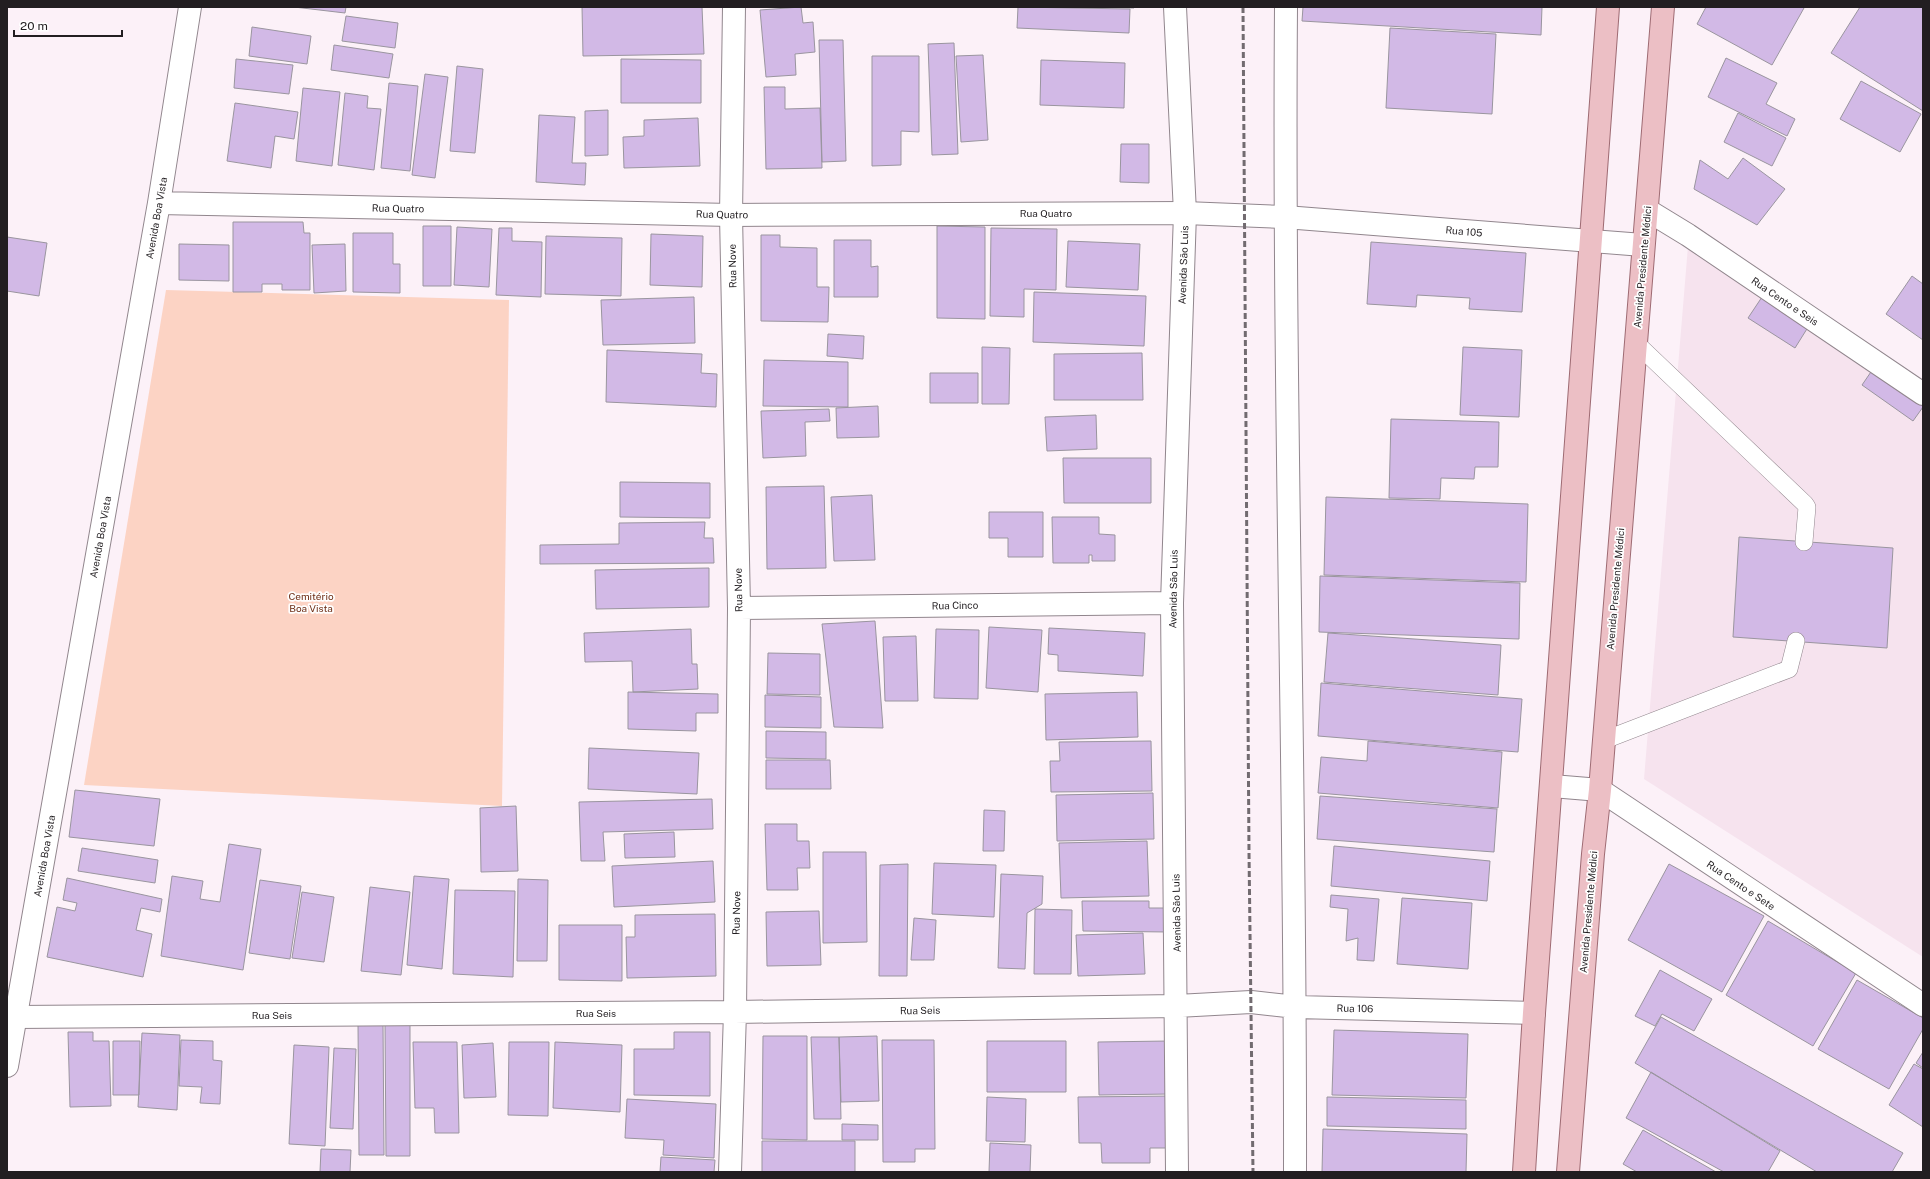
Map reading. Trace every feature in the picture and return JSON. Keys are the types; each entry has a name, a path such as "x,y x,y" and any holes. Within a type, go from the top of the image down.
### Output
{"main road":[{"path":"1524,1172 1534,1013 1552,786 1608,7"},
{"name":"Avenida Presidente Médici","path":"1568,1172 1592,854 1600,790 1602,741 1663,7"}],"street":[{"name":"Avenida Boa Vista","path":"7,1066 158,203 190,7"},
{"name":"Rua Nove","path":"730,1172 735,1012 739,608 732,215 734,7"},
{"name":"Avenida São Luis","path":"1175,7 1185,213 1172,603 1177,1006 1177,1172"},
{"path":"1286,7 1285,217 1296,1007 1295,1172"},
{"name":"Rua Quatro","path":"158,203 732,215 1185,213 1285,217"},
{"name":"Rua Cento e Seis","path":"1647,210 1688,235 1923,394"},
{"name":"Rua 105","path":"1285,217 1643,245"},
{"name":"Rua Cinco","path":"739,608 1172,603"},
{"name":"Rua Cento e Sete","path":"1552,786 1600,790 1923,1005"},
{"name":"Rua 106","path":"1177,1006 1251,1002 1296,1007 1534,1013"},
{"name":"Rua Seis","path":"15,1017 735,1012 1177,1006"}],"lane":[{"path":"1636,343 1805,504 1807,507 1804,542"},
{"path":"1602,741 1789,669 1796,641"}],"shaded area":[{"path":"1688,246 1923,403 1923,957 1644,779"}],"green space":[{"name":"Cemitério Boa Vista","path":"166,290 509,300 502,806 84,785"}],"building":[{"path":"294,7 346,7 345,13"},
{"path":"582,7 702,7 704,54 583,56"},
{"path":"801,7 803,23 813,22 815,52 795,54 796,75 766,77 760,10"},
{"path":"1018,7 1130,9 1129,33 1017,28"},
{"path":"1090,7 1134,7 1134,8"},
{"path":"1303,7 1542,7 1541,35 1302,21"},
{"path":"1706,7 1804,8 1772,65 1697,24"},
{"path":"1860,7 1923,7 1923,111 1831,53"},
{"path":"346,16 398,23 395,48 342,41"},
{"path":"252,27 311,36 307,64 249,56"},
{"path":"1390,28 1496,34 1492,114 1386,108"},
{"path":"819,40 843,40 846,161 822,162"},
{"path":"954,43 958,154 932,155 928,44"},
{"path":"334,45 393,54 389,78 331,70"},
{"path":"983,55 988,140 961,142 956,56"},
{"path":"872,56 919,56 919,132 901,131 901,165 872,166"},
{"path":"1726,58 1777,83 1766,104 1795,119 1787,136 1708,97"},
{"path":"236,59 293,65 289,94 234,88"},
{"path":"621,59 701,60 701,103 621,103"},
{"path":"1041,60 1125,63 1124,108 1040,105"},
{"path":"457,66 483,69 475,153 450,151"},
{"path":"425,74 448,77 435,178 412,175"},
{"path":"1861,81 1921,114 1900,152 1840,119"},
{"path":"389,83 418,86 410,171 381,168"},
{"path":"764,87 785,87 785,109 820,108 822,168 766,169"},
{"path":"303,88 340,92 332,166 296,161"},
{"path":"345,93 368,96 367,108 381,109 374,170 338,165"},
{"path":"235,103 298,112 294,139 275,136 271,168 227,161"},
{"path":"608,110 608,155 585,156 585,111"},
{"path":"1738,113 1786,138 1772,166 1724,142"},
{"path":"539,115 575,117 572,163 586,163 585,185 536,182"},
{"path":"698,118 700,166 624,168 623,137 644,136 644,120"},
{"path":"1121,144 1149,144 1149,183 1120,182"},
{"path":"1743,158 1785,189 1757,225 1694,189 1700,160 1728,179"},
{"path":"233,222 303,222 304,233 310,233 310,290 282,290 282,284 262,284 262,292 233,292"},
{"path":"423,226 451,226 451,286 423,286"},
{"path":"937,226 985,227 985,319 937,318"},
{"path":"457,227 492,229 489,287 454,285"},
{"path":"499,228 512,228 512,241 542,242 541,297 496,295"},
{"path":"991,228 1057,229 1056,290 1024,289 1024,317 990,316"},
{"path":"353,233 393,233 393,264 400,264 400,293 353,292"},
{"path":"651,234 703,236 702,287 650,285"},
{"path":"761,235 780,235 780,247 817,248 817,287 829,287 828,322 761,321"},
{"path":"546,236 622,238 621,296 545,294"},
{"path":"7,237 47,243 39,296 7,291"},
{"path":"834,240 871,240 871,267 878,266 878,297 834,297"},
{"path":"1068,241 1140,244 1138,290 1066,287"},
{"path":"1371,242 1526,253 1522,312 1469,309 1470,298 1417,295 1416,307 1367,304"},
{"path":"179,244 229,245 229,281 179,280"},
{"path":"345,244 346,291 314,293 312,245"},
{"path":"1912,276 1923,284 1923,340 1886,314"},
{"path":"1034,292 1146,296 1144,346 1033,342"},
{"path":"1764,294 1810,324 1795,348 1748,318"},
{"path":"694,297 695,343 603,345 601,300"},
{"path":"828,334 864,336 863,359 827,356"},
{"path":"982,347 1010,348 1009,404 982,404"},
{"path":"1463,347 1522,350 1519,417 1460,415"},
{"path":"607,350 702,354 701,373 717,374 716,407 606,402"},
{"path":"1142,353 1143,400 1054,400 1054,354"},
{"path":"764,360 848,362 848,407 763,406"},
{"path":"1875,366 1923,400 1923,407 1913,421 1862,385"},
{"path":"930,373 978,373 978,403 930,403"},
{"path":"878,406 879,437 837,438 836,408"},
{"path":"829,409 830,421 805,422 806,456 763,458 761,411"},
{"path":"1096,415 1097,449 1047,451 1045,417"},
{"path":"1391,419 1499,422 1498,467 1475,467 1474,479 1441,478 1440,499 1389,498"},
{"path":"1063,458 1151,458 1151,503 1064,503"},
{"path":"620,482 710,483 710,518 620,517"},
{"path":"824,486 826,568 767,569 766,487"},
{"path":"872,495 875,560 834,561 831,497"},
{"path":"1326,497 1528,504 1526,582 1324,575"},
{"path":"989,512 1043,512 1043,557 1008,557 1008,538 989,538"},
{"path":"1052,517 1099,517 1099,534 1115,535 1115,561 1092,561 1092,555 1089,555 1089,563 1053,563"},
{"path":"705,522 704,538 713,538 714,563 540,564 540,545 619,544 619,523"},
{"path":"1739,537 1893,548 1887,648 1733,637"},
{"path":"709,568 709,607 596,609 595,570"},
{"path":"1320,576 1520,583 1519,639 1319,632"},
{"path":"875,621 883,728 834,727 822,624"},
{"path":"989,627 1042,630 1038,692 986,688"},
{"path":"1049,628 1145,633 1143,676 1058,671 1058,655 1048,654"},
{"path":"691,629 692,664 697,664 698,689 633,692 632,661 585,662 584,633"},
{"path":"936,629 979,630 978,699 934,698"},
{"path":"1328,633 1501,645 1498,695 1324,682"},
{"path":"916,636 918,701 885,701 883,637"},
{"path":"768,653 820,654 820,695 767,694"},
{"path":"1321,683 1522,699 1518,752 1318,736"},
{"path":"628,692 718,694 718,713 696,713 696,731 628,729"},
{"path":"1137,692 1138,737 1046,740 1045,694"},
{"path":"765,695 821,697 821,728 765,727"},
{"path":"766,731 826,732 826,759 766,758"},
{"path":"1151,741 1152,791 1051,792 1050,761 1060,761 1059,742"},
{"path":"1368,741 1502,752 1498,808 1318,793 1321,757 1367,761"},
{"path":"589,748 699,753 697,794 588,789"},
{"path":"766,760 830,760 831,789 766,789"},
{"path":"75,790 160,799 154,846 69,837"},
{"path":"1153,793 1154,839 1057,841 1056,795"},
{"path":"1320,796 1497,809 1494,852 1317,839"},
{"path":"712,799 713,829 603,832 605,861 581,861 579,802"},
{"path":"516,806 518,871 481,872 480,808"},
{"path":"984,810 1005,811 1004,851 983,851"},
{"path":"765,824 797,824 797,841 809,841 810,868 797,868 798,890 767,890"},
{"path":"674,832 675,857 625,858 624,834"},
{"path":"1147,841 1149,896 1061,898 1059,843"},
{"path":"229,844 261,849 243,970 161,956 172,876 203,881 200,899 220,902"},
{"path":"1334,846 1490,861 1487,901 1331,886"},
{"path":"82,848 158,860 155,883 78,871"},
{"path":"823,852 866,852 867,942 823,943"},
{"path":"713,861 715,902 614,907 612,866"},
{"path":"934,863 996,865 994,917 932,914"},
{"path":"908,864 907,976 879,976 880,865"},
{"path":"1669,864 1764,916 1722,992 1628,940"},
{"path":"1001,874 1043,876 1042,904 1027,913 1025,969 998,968"},
{"path":"414,876 449,879 442,969 407,965"},
{"path":"67,878 162,899 160,912 141,908 136,930 152,934 143,977 47,957 57,907 75,911 77,903 63,900"},
{"path":"518,879 548,880 547,961 517,961"},
{"path":"260,880 301,886 290,959 249,953"},
{"path":"370,887 410,892 401,975 361,971"},
{"path":"455,890 515,891 513,977 453,974"},
{"path":"302,892 334,897 324,962 292,958"},
{"path":"1331,895 1379,899 1374,961 1357,960 1358,938 1346,941 1348,909 1330,907"},
{"path":"1402,898 1472,903 1468,969 1397,964"},
{"path":"1082,901 1149,901 1149,908 1168,908 1168,932 1083,931"},
{"path":"1035,909 1072,910 1071,974 1034,974"},
{"path":"819,911 821,965 767,966 766,912"},
{"path":"715,914 716,976 627,978 626,937 635,937 635,915"},
{"path":"914,918 936,920 934,960 911,960"},
{"path":"1768,921 1856,973 1813,1046 1726,995"},
{"path":"559,925 622,925 622,981 559,980"},
{"path":"1143,933 1145,974 1078,976 1076,935"},
{"path":"1660,970 1712,999 1694,1031 1662,1014 1655,1026 1635,1016"},
{"path":"1857,980 1923,1018 1923,1029 1889,1089 1818,1049"},
{"path":"1661,1017 1903,1153 1892,1172 1817,1172 1635,1063"},
{"path":"358,1024 383,1024 384,1155 359,1155"},
{"path":"385,1025 410,1025 410,1156 386,1156"},
{"path":"1334,1030 1468,1034 1466,1098 1332,1095"},
{"path":"68,1032 93,1032 93,1041 109,1041 111,1106 70,1107"},
{"path":"674,1032 710,1032 710,1096 634,1095 634,1049 674,1049"},
{"path":"142,1033 180,1035 177,1110 138,1107"},
{"path":"763,1036 807,1036 807,1140 762,1139"},
{"path":"877,1036 879,1101 841,1102 839,1037"},
{"path":"811,1037 839,1037 841,1119 814,1119"},
{"path":"181,1040 213,1041 213,1060 222,1061 220,1104 200,1103 202,1087 179,1086"},
{"path":"882,1040 934,1040 935,1149 915,1149 915,1162 883,1162"},
{"path":"113,1041 140,1041 139,1095 113,1095"},
{"path":"987,1041 1066,1041 1066,1092 987,1092"},
{"path":"1169,1041 1169,1094 1099,1095 1098,1042"},
{"path":"413,1042 457,1042 459,1133 435,1133 434,1108 415,1108"},
{"path":"509,1042 549,1042 548,1116 508,1115"},
{"path":"555,1042 622,1045 620,1112 553,1108"},
{"path":"493,1043 496,1097 464,1098 462,1045"},
{"path":"294,1045 329,1047 325,1146 289,1144"},
{"path":"334,1048 356,1049 353,1129 330,1128"},
{"path":"1923,1052 1923,1068 1916,1063"},
{"path":"1914,1064 1923,1069 1923,1127 1889,1105"},
{"path":"1651,1072 1780,1151 1768,1172 1724,1172 1626,1118"},
{"path":"1173,1096 1174,1148 1150,1148 1150,1163 1102,1163 1101,1143 1079,1143 1078,1097"},
{"path":"987,1097 1026,1099 1025,1142 986,1141"},
{"path":"1327,1097 1466,1100 1466,1129 1327,1126"},
{"path":"627,1099 716,1104 714,1158 663,1155 664,1140 625,1138"},
{"path":"842,1124 878,1125 878,1140 842,1140"},
{"path":"1323,1129 1467,1134 1466,1172 1322,1172"},
{"path":"1643,1130 1716,1172 1637,1172 1623,1164"},
{"path":"762,1141 855,1141 855,1172 762,1172"},
{"path":"990,1143 1031,1145 1030,1172 989,1172"},
{"path":"321,1149 351,1150 350,1172 320,1172"},
{"path":"661,1157 715,1160 714,1172 660,1172"}],"railway":[{"path":"1243,7 1249,852 1253,1172"}]}
